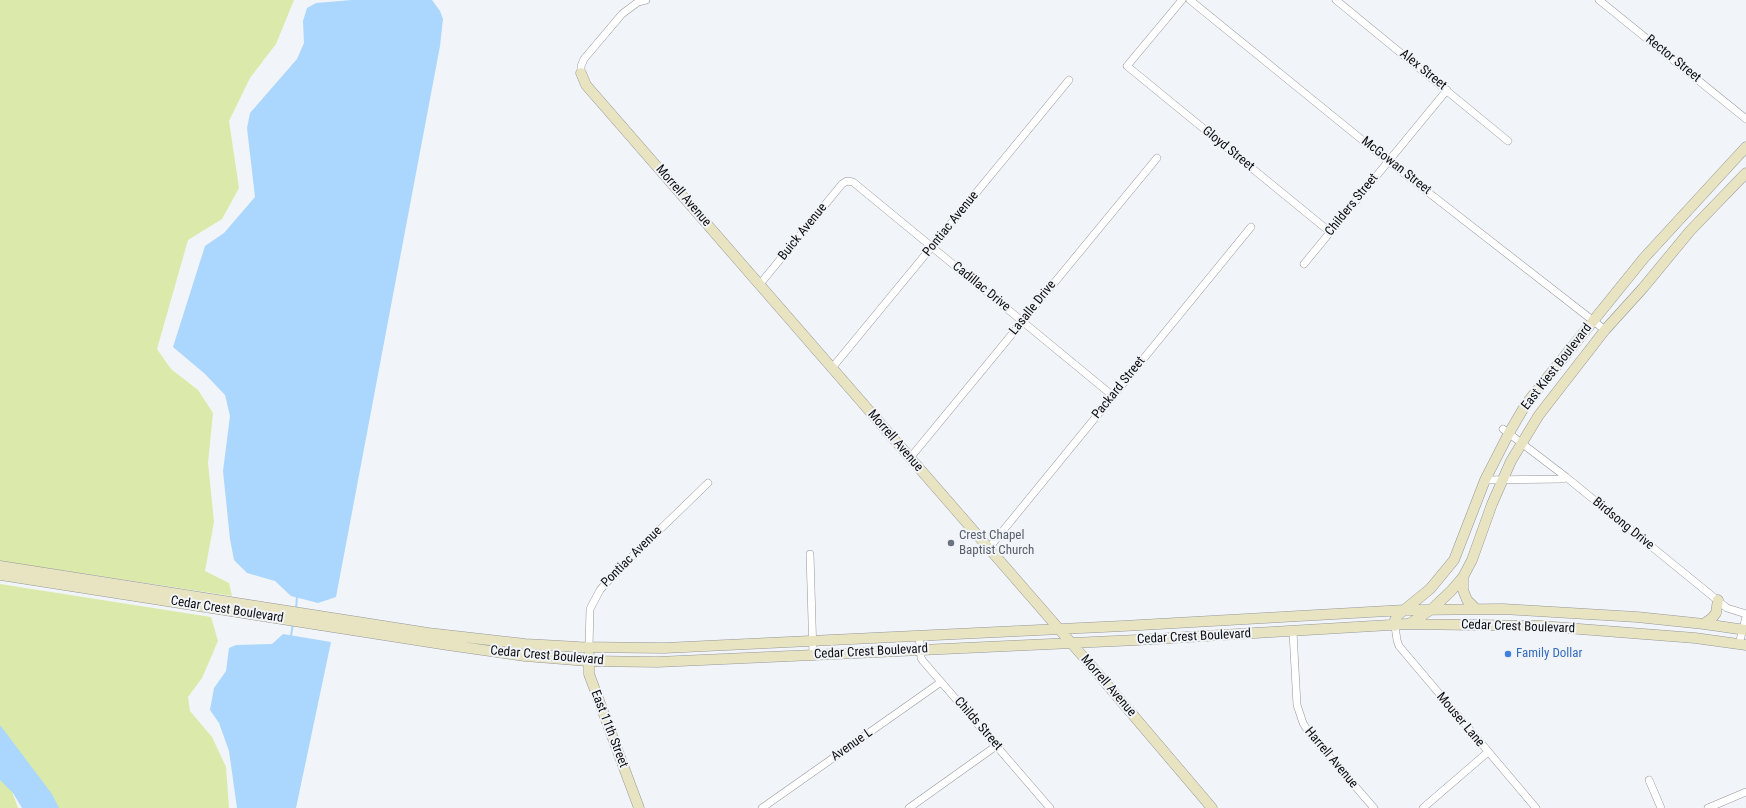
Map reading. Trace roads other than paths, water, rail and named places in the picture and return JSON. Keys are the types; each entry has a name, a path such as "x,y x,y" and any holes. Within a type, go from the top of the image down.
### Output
{"main road":[{"name":"Morrell Avenue","path":"581,73 586,85 1071,643 1212,808"},
{"name":"East Kiest Boulevard","path":"1395,626 1395,620 1398,614 1430,589 1454,560 1506,431 1592,321 1679,219 1746,147"},
{"name":"East Kiest Boulevard","path":"1407,624 1432,610 1463,577 1472,560 1502,480 1521,442 1539,415 1605,330 1643,288 1690,231 1746,173"},
{"path":"1679,219 1690,231"},
{"name":"Cedar Crest Boulevard","path":"0,566 427,637 525,656 588,661 657,662 813,655 1293,632 1407,624 1541,626 1688,637 1742,645"},
{"name":"Cedar Crest Boulevard","path":"0,575 427,637 589,647 664,648 1057,628 1131,626 1405,610 1503,609 1637,618 1704,624 1744,630"},
{"path":"1463,577 1463,590 1467,600 1476,609"},
{"path":"1704,624 1716,613 1718,600"},
{"path":"1502,625 1503,609"},
{"path":"1541,626 1542,612"},
{"path":"1293,616 1293,632"},
{"name":"East 11th Street","path":"589,647 589,674 639,808"}],"street":[{"path":"581,73 581,66 584,59 622,14 638,2 646,0"},
{"name":"Gloyd Street","path":"1182,0 1127,66 1330,232"},
{"name":"McGowan Street","path":"1190,0 1388,161 1605,330"},
{"name":"Alex Street","path":"1336,0 1508,141"},
{"name":"Rector Street","path":"1598,0 1746,119"},
{"name":"Pontiac Avenue","path":"832,368 1069,80"},
{"name":"Childers Street","path":"1304,264 1447,90"},
{"name":"Lasalle Drive","path":"910,458 1157,158"},
{"name":"Buick Avenue","path":"760,284 842,184 847,181"},
{"name":"Cadillac Drive","path":"847,181 852,182 1113,396"},
{"name":"Packard Street","path":"988,549 1251,227"},
{"name":"Birdsong Drive","path":"1506,431 1566,477 1728,608 1746,616"},
{"path":"1485,480 1563,479 1566,477"},
{"name":"Pontiac Avenue","path":"589,647 590,609 600,590 615,573 708,483"},
{"path":"810,554 813,655"},
{"path":"1742,645 1746,616"},
{"name":"Mouser Lane","path":"1395,626 1399,646 1536,808"},
{"name":"Harrell Avenue","path":"1293,632 1297,705 1302,723 1374,808"},
{"name":"Childs Street","path":"919,635 920,650 923,662 1050,808"},
{"name":"Avenue L","path":"762,808 941,682"},
{"path":"909,808 996,746"},
{"path":"1424,808 1488,752"},
{"path":"1650,780 1661,808"},
{"path":"1708,808 1746,792"}],"water":[{"path":"352,0 432,0 440,11 443,19 440,46 336,597 318,603 291,596 275,581 247,573 234,560 230,539 223,471 230,416 225,395 205,374 173,347 205,246 224,233 255,197 247,128 250,113 297,59 304,43 303,21 307,8 316,3"},
{"path":"283,634 331,642 296,808 237,808 229,751 219,723 210,710 214,688 226,671 229,648 236,645 272,644"},
{"path":"0,725 52,794 59,808 22,808 13,793 0,780"}],"waterway":[{"path":"296,610 297,596"},
{"path":"291,636 293,623"}],"place":[{"name":"Crest Chapel Baptist Church","path":"951,543"},
{"name":"Family Dollar","path":"1508,654"}]}
